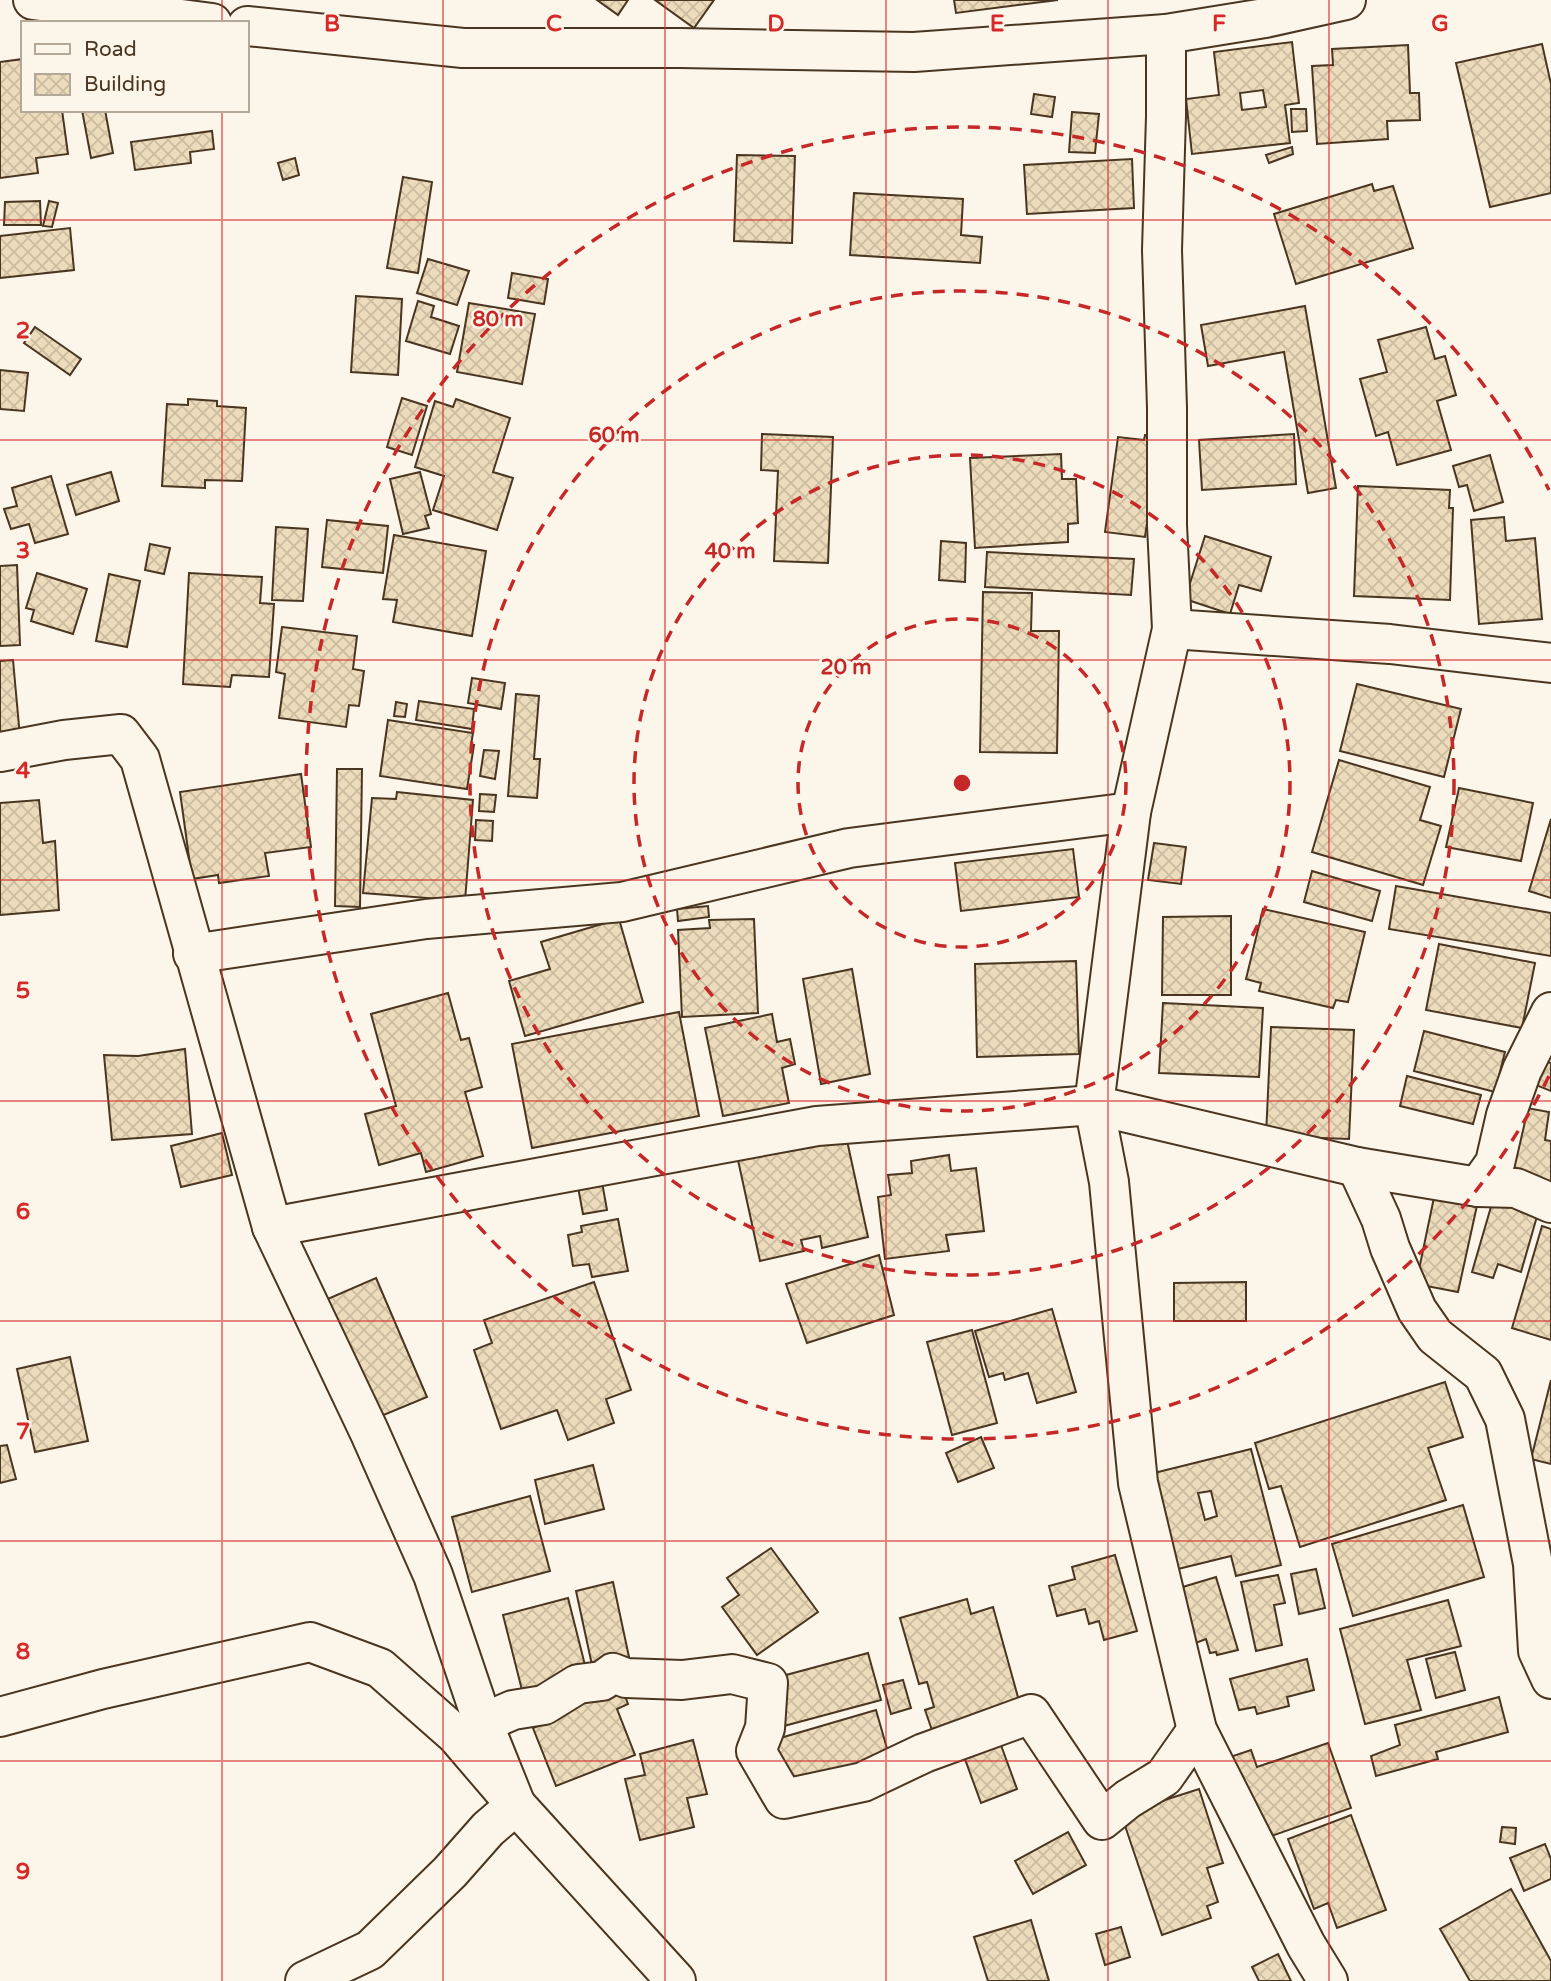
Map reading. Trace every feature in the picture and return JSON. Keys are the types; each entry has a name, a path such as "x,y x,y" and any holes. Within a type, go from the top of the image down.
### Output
{"street":[{"path":"33,0 196,21"},
{"path":"248,26 463,48 914,52 1166,34 1265,18 1346,0"},
{"path":"1166,34 1162,250 1167,408 1167,525 1172,629 1131,812 1094,1105 1109,1182 1139,1483 1197,1730 1306,1945 1328,1981"},
{"path":"1172,629 1390,644 1551,663"},
{"path":"0,752 64,740 121,734 140,759 272,1227 369,1431 433,1575 483,1723 516,1805"},
{"path":"193,954 426,919 622,902 849,848 1131,812"},
{"path":"1478,1187 1494,1163 1506,1115 1522,1070 1551,1012"},
{"path":"272,1227 817,1126 1094,1105 1357,1167 1478,1187 1516,1188 1551,1203"},
{"path":"1357,1167 1418,1310 1435,1336 1483,1374 1505,1419 1533,1564 1538,1651 1551,1679"},
{"path":"0,1717 103,1689 310,1642 380,1668 456,1735 676,1981"},
{"path":"483,1723 513,1710 544,1705 578,1684 602,1681 612,1673 626,1678 682,1680 732,1674 756,1679 768,1683 765,1728 757,1751 784,1799 863,1782 924,1753 1031,1714 1102,1820 1128,1799 1164,1777 1197,1730"},
{"path":"305,1981 370,1950 450,1872 488,1829 516,1805"}],"building":[{"path":"597,0 628,0 618,15"},
{"path":"655,0 714,0 694,28"},
{"path":"954,0 1058,0 956,13"},
{"path":"1292,42 1299,103 1285,105 1290,143 1192,154 1186,99 1219,95 1214,52","holes":["1263,90 1266,107 1242,110 1240,93"]},
{"path":"1542,44 1551,84 1551,193 1490,207 1456,63"},
{"path":"1408,45 1410,93 1419,93 1420,120 1387,121 1388,139 1317,144 1312,66 1333,65 1332,49"},
{"path":"21,59 21,112 62,112 68,154 36,158 38,173 0,178 0,62"},
{"path":"1034,94 1055,97 1052,117 1031,114"},
{"path":"1291,109 1306,109 1307,131 1292,132"},
{"path":"82,112 105,112 113,153 91,158"},
{"path":"1072,112 1099,114 1095,153 1069,152"},
{"path":"212,131 214,149 190,152 191,163 135,170 131,142"},
{"path":"1292,147 1293,154 1269,163 1266,155"},
{"path":"737,155 795,156 792,243 734,241"},
{"path":"295,158 299,175 283,180 278,163"},
{"path":"1132,159 1134,208 1027,214 1024,165"},
{"path":"403,177 432,182 418,273 387,268"},
{"path":"1372,184 1374,191 1393,186 1413,248 1296,284 1274,214"},
{"path":"854,193 963,199 961,235 982,237 980,263 850,255"},
{"path":"40,201 41,225 4,225 5,202"},
{"path":"49,201 58,203 52,227 43,226"},
{"path":"70,228 74,270 0,278 0,236"},
{"path":"428,259 469,271 457,305 417,293"},
{"path":"512,273 548,279 544,304 508,298"},
{"path":"356,296 402,299 398,375 351,372"},
{"path":"418,301 434,306 431,317 459,326 450,354 406,341"},
{"path":"469,303 535,314 522,384 457,372"},
{"path":"1305,306 1336,488 1308,493 1284,352 1208,366 1201,325"},
{"path":"35,327 81,359 70,375 24,343"},
{"path":"1426,327 1435,359 1445,356 1456,395 1437,401 1451,450 1397,465 1388,432 1376,436 1360,379 1387,372 1378,340"},
{"path":"0,370 28,373 24,411 0,409"},
{"path":"402,398 427,406 412,455 387,447"},
{"path":"188,399 217,401 217,406 246,408 242,481 205,480 205,488 162,486 167,404 188,405"},
{"path":"456,399 510,418 493,472 513,478 497,530 433,510 444,476 415,467 435,401 453,407"},
{"path":"762,434 833,437 828,563 774,561 778,471 761,470"},
{"path":"1294,434 1296,484 1202,490 1199,440"},
{"path":"1145,435 1159,437 1145,537 1105,532 1118,437 1144,440"},
{"path":"1061,454 1062,479 1076,479 1078,523 1068,524 1068,542 975,548 970,458"},
{"path":"1490,455 1503,502 1474,511 1467,485 1459,487 1453,466"},
{"path":"111,472 119,501 76,515 67,485"},
{"path":"420,472 431,514 425,516 429,528 403,534 390,479"},
{"path":"51,476 68,534 35,543 29,524 11,529 4,509 17,506 12,488"},
{"path":"1358,486 1450,490 1449,508 1453,508 1450,600 1354,596"},
{"path":"1504,517 1506,541 1535,538 1542,619 1479,624 1471,520"},
{"path":"327,520 388,526 383,573 322,567"},
{"path":"276,527 308,529 303,601 272,600"},
{"path":"394,535 486,551 472,636 393,622 397,600 383,599"},
{"path":"1205,536 1271,557 1261,591 1239,585 1230,614 1185,599"},
{"path":"941,541 966,543 965,582 939,580"},
{"path":"150,544 170,548 164,574 145,570"},
{"path":"987,552 1134,559 1131,595 985,587"},
{"path":"17,565 20,645 0,646 0,566"},
{"path":"37,573 87,589 73,634 31,621 34,610 26,608"},
{"path":"189,573 262,577 260,603 274,604 269,677 232,675 230,687 183,684"},
{"path":"109,574 140,581 127,647 96,641"},
{"path":"983,592 1032,593 1031,631 1059,631 1057,753 980,752"},
{"path":"282,627 357,636 353,669 364,671 359,706 349,705 346,727 279,718 285,674 276,672"},
{"path":"13,660 20,737 0,739 0,661"},
{"path":"472,678 505,683 501,709 468,703"},
{"path":"1357,684 1461,709 1444,777 1340,751"},
{"path":"516,694 539,696 534,759 540,759 537,798 508,796"},
{"path":"419,701 474,709 472,729 416,720"},
{"path":"396,702 407,704 405,717 394,716"},
{"path":"388,720 473,733 471,745 474,745 467,789 380,776"},
{"path":"484,750 499,751 495,779 480,776"},
{"path":"1339,760 1430,787 1420,820 1441,826 1423,885 1312,852"},
{"path":"337,769 362,769 360,907 335,906"},
{"path":"301,774 311,847 265,853 269,876 219,883 218,875 192,879 180,792"},
{"path":"1459,788 1533,803 1521,861 1446,847"},
{"path":"397,792 473,800 465,901 363,893 372,798 396,799"},
{"path":"480,794 496,795 494,812 479,811"},
{"path":"39,800 43,843 55,841 59,910 0,915 0,803"},
{"path":"1551,819 1551,898 1529,891"},
{"path":"476,820 493,821 492,841 475,840"},
{"path":"1154,843 1186,847 1181,884 1148,880"},
{"path":"1073,849 1079,897 961,911 955,863"},
{"path":"1312,871 1380,891 1372,921 1304,902"},
{"path":"1396,886 1551,913 1551,956 1389,929"},
{"path":"708,906 709,917 678,921 677,909"},
{"path":"1263,909 1365,932 1348,1002 1336,1000 1333,1008 1259,991 1261,983 1246,979"},
{"path":"1231,916 1231,995 1162,995 1163,917"},
{"path":"619,919 643,1002 525,1036 509,981 550,969 541,942"},
{"path":"754,919 758,1013 682,1017 678,930 710,928 709,920"},
{"path":"1439,944 1535,963 1522,1028 1426,1010"},
{"path":"1076,961 1079,1054 977,1057 975,964"},
{"path":"852,969 870,1074 821,1084 803,979"},
{"path":"448,993 461,1040 469,1038 482,1087 465,1092 483,1156 426,1172 421,1153 379,1165 365,1114 396,1106 371,1014"},
{"path":"1163,1003 1263,1008 1259,1077 1159,1073"},
{"path":"679,1012 699,1116 532,1148 512,1044"},
{"path":"772,1014 777,1042 790,1039 795,1064 782,1068 789,1103 723,1116 705,1028"},
{"path":"1271,1027 1354,1030 1349,1139 1266,1136"},
{"path":"1424,1031 1505,1052 1495,1092 1414,1071"},
{"path":"185,1049 192,1134 112,1140 104,1055 138,1056"},
{"path":"1541,1060 1551,1063 1551,1091 1531,1083"},
{"path":"1407,1076 1481,1095 1473,1124 1400,1106"},
{"path":"1521,1107 1549,1112 1545,1140 1551,1141 1551,1185 1509,1178"},
{"path":"222,1133 232,1175 181,1187 171,1146"},
{"path":"846,1136 868,1237 822,1248 820,1236 801,1240 804,1251 760,1261 738,1160"},
{"path":"949,1155 951,1171 976,1168 984,1231 946,1235 949,1251 885,1259 878,1197 891,1195 888,1175 912,1173 911,1161"},
{"path":"600,1171 607,1210 583,1214 576,1176"},
{"path":"1437,1183 1480,1192 1458,1292 1416,1284"},
{"path":"1495,1193 1540,1206 1521,1272 1498,1264 1493,1278 1472,1272"},
{"path":"618,1219 628,1271 592,1277 589,1264 573,1266 568,1235 582,1232 581,1226"},
{"path":"1542,1226 1551,1229 1551,1340 1512,1328"},
{"path":"879,1255 894,1315 807,1343 786,1284"},
{"path":"376,1278 427,1397 374,1419 323,1301"},
{"path":"594,1282 631,1390 606,1399 614,1423 568,1440 557,1410 501,1429 474,1350 492,1343 484,1320"},
{"path":"1246,1282 1246,1321 1174,1321 1174,1283"},
{"path":"1052,1309 1076,1392 1037,1403 1028,1373 1005,1380 1003,1373 989,1377 975,1331"},
{"path":"972,1330 997,1423 952,1435 927,1342"},
{"path":"70,1357 88,1441 35,1452 17,1369"},
{"path":"1551,1380 1551,1464 1531,1459"},
{"path":"1445,1382 1463,1437 1428,1448 1446,1500 1300,1547 1281,1486 1269,1489 1255,1443"},
{"path":"981,1437 994,1468 958,1482 946,1453"},
{"path":"7,1445 16,1479 0,1483 0,1446"},
{"path":"1251,1449 1281,1565 1236,1576 1231,1556 1178,1569 1154,1473","holes":["1211,1491 1217,1516 1205,1520 1198,1493"]},
{"path":"593,1465 604,1509 545,1524 535,1480"},
{"path":"530,1496 550,1571 472,1592 452,1517"},
{"path":"1463,1505 1484,1577 1353,1616 1332,1544"},
{"path":"771,1548 818,1612 757,1655 722,1607 739,1595 727,1578"},
{"path":"1115,1555 1137,1631 1104,1640 1099,1621 1089,1624 1085,1609 1057,1616 1049,1586 1075,1579 1072,1567"},
{"path":"1316,1569 1325,1608 1299,1614 1291,1574"},
{"path":"1278,1575 1285,1603 1274,1605 1282,1645 1256,1651 1241,1582"},
{"path":"1216,1577 1238,1650 1217,1655 1216,1652 1210,1653 1206,1639 1193,1644 1176,1589"},
{"path":"613,1582 629,1657 592,1665 576,1591"},
{"path":"568,1598 588,1677 523,1694 503,1615"},
{"path":"967,1599 971,1614 993,1607 1021,1708 933,1733 925,1710 934,1707 927,1682 919,1684 900,1618"},
{"path":"1448,1600 1461,1646 1407,1660 1421,1710 1365,1724 1340,1629"},
{"path":"1455,1652 1465,1690 1436,1698 1426,1659"},
{"path":"868,1653 881,1700 784,1726 771,1679"},
{"path":"1307,1659 1314,1690 1287,1697 1289,1706 1257,1714 1255,1707 1239,1710 1230,1679"},
{"path":"619,1680 628,1704 617,1709 635,1755 556,1786 533,1728"},
{"path":"903,1680 911,1708 891,1714 883,1685"},
{"path":"1499,1697 1508,1732 1436,1752 1438,1759 1376,1776 1371,1756 1400,1745 1395,1725"},
{"path":"876,1710 890,1759 785,1790 770,1741"},
{"path":"998,1737 1017,1789 981,1803 962,1751"},
{"path":"693,1740 707,1794 687,1798 694,1827 640,1840 625,1779 645,1775 640,1754"},
{"path":"1328,1743 1351,1808 1257,1841 1227,1758 1251,1750 1257,1767"},
{"path":"1199,1789 1223,1863 1207,1868 1218,1902 1207,1906 1211,1918 1162,1935 1121,1814"},
{"path":"1351,1815 1386,1910 1337,1928 1328,1903 1314,1909 1288,1839"},
{"path":"1502,1827 1516,1828 1515,1844 1500,1842"},
{"path":"1068,1832 1086,1865 1033,1894 1015,1861"},
{"path":"1545,1844 1551,1859 1551,1879 1524,1891 1510,1858"},
{"path":"1511,1889 1551,1961 1551,1981 1470,1981 1440,1929"},
{"path":"1031,1920 1049,1981 988,1981 974,1937"},
{"path":"1121,1927 1130,1957 1105,1965 1096,1934"},
{"path":"1278,1954 1291,1981 1259,1981 1252,1967"}]}
